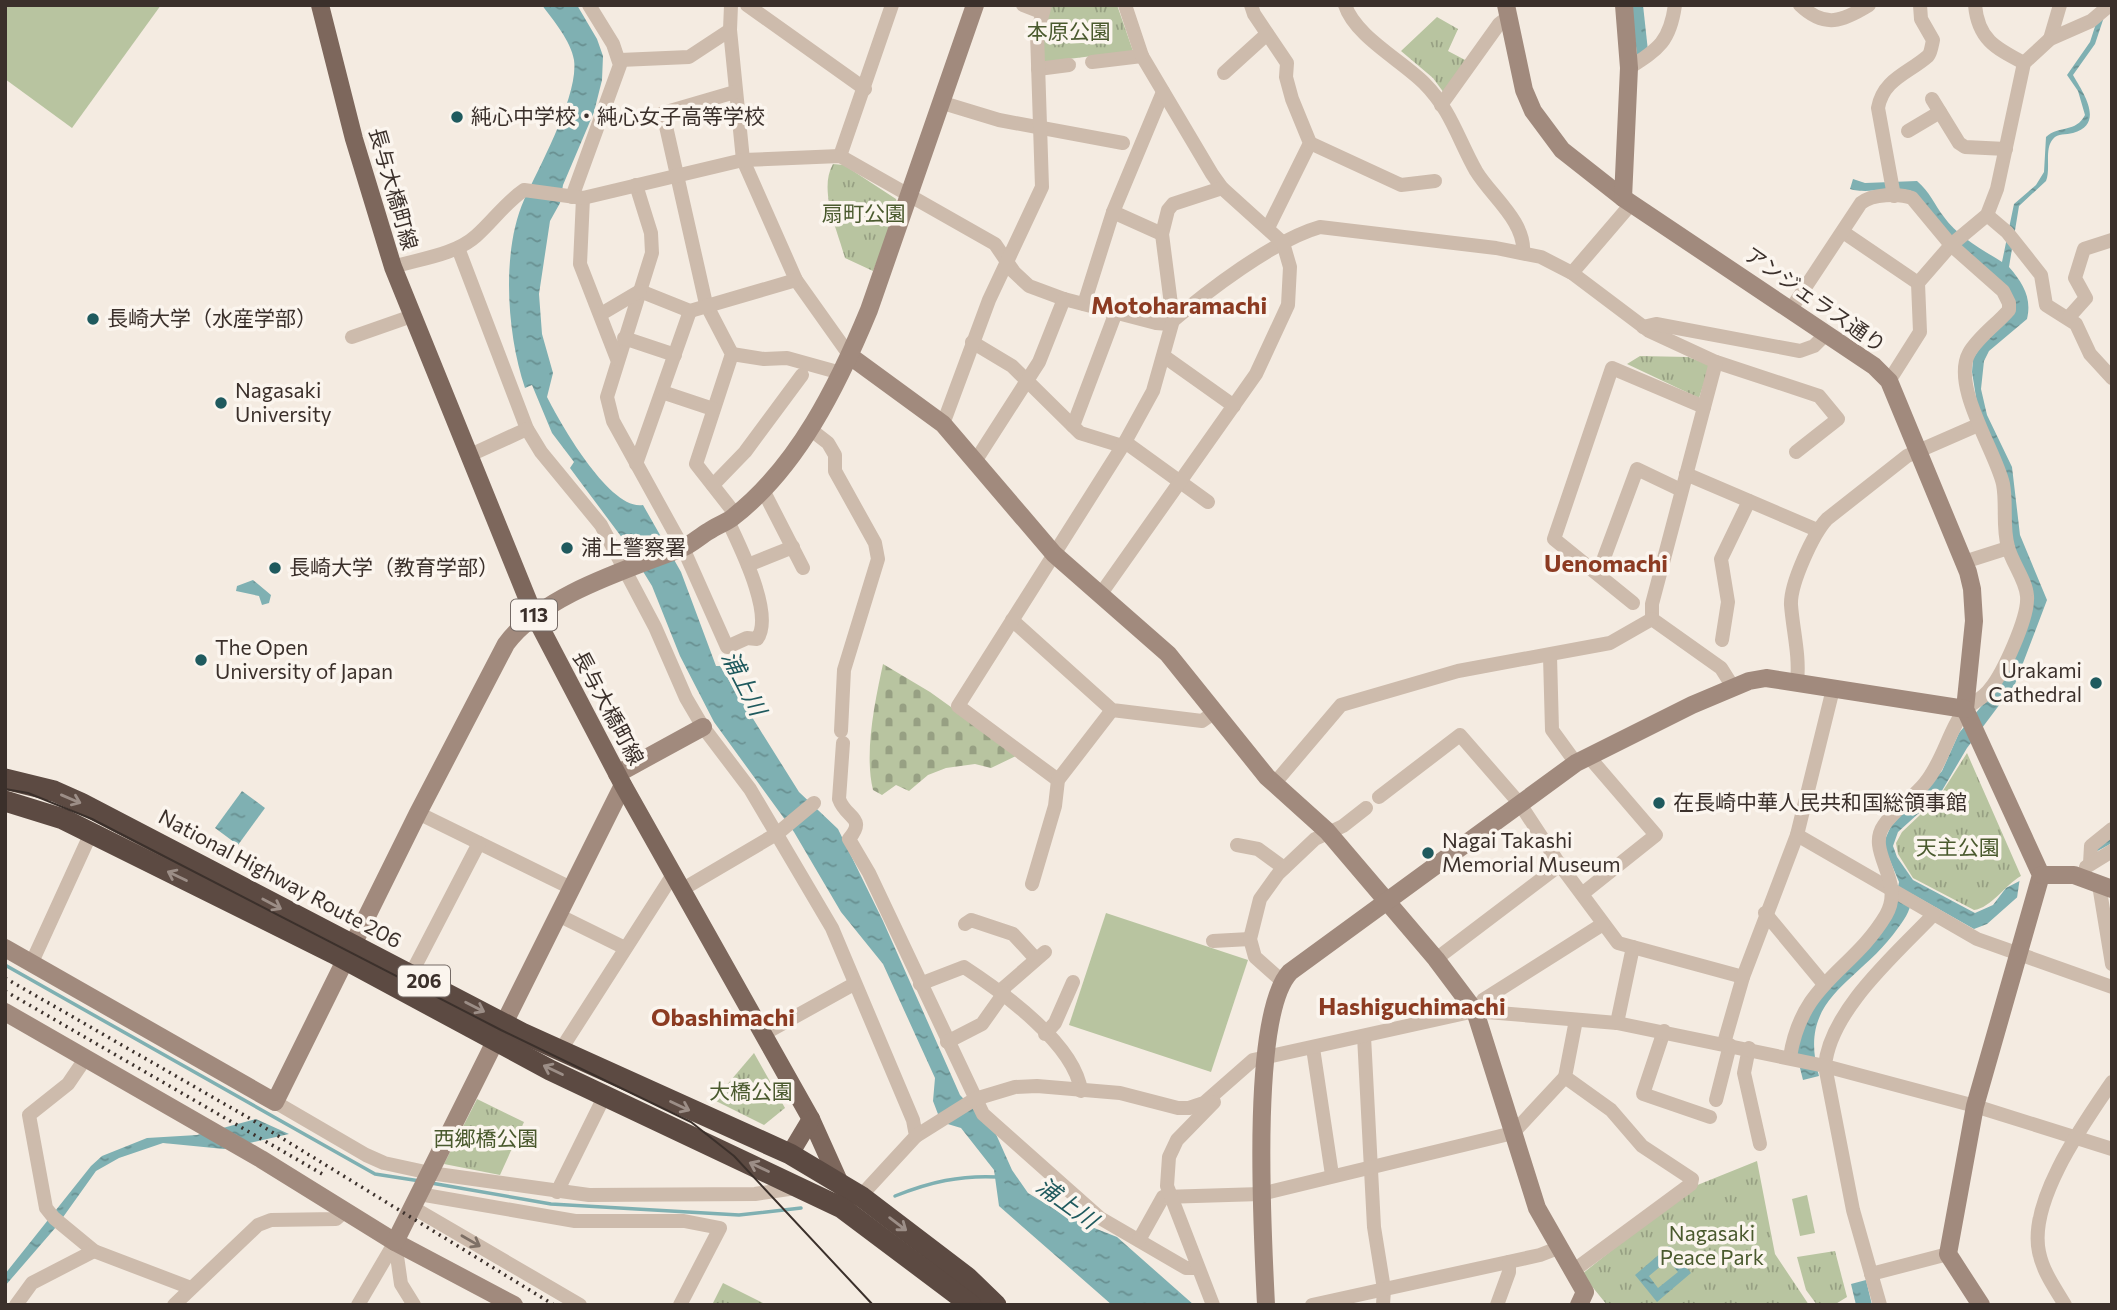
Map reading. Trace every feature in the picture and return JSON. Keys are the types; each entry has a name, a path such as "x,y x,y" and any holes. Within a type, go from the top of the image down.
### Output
{"highway":[{"name":"National Highway Route 206","path":"5,779 54,792 81,803 350,954 500,1032 560,1051 790,1154 862,1197 967,1277 996,1305"},
{"name":"National Highway Route 206","path":"5,801 63,819 350,954 411,974 500,1032 550,1069 842,1208 971,1305"}],"main road":[{"name":"長与大橋町線","path":"320,5 354,139 393,267 534,615 620,780 811,1119 842,1185 842,1208"},
{"path":"790,1154 811,1119"}],"street":[{"path":"589,5 620,60 575,197 580,264 617,359"},
{"path":"731,5 730,30 743,160 796,280 850,356 943,424 1054,554 1168,654 1274,784 1327,831 1436,959 1475,1011 1537,1208 1573,1271 1586,1300"},
{"path":"747,5 865,89"},
{"path":"840,156 892,5"},
{"path":"275,1102 418,813 506,644 518,628 534,615 679,549 732,518 763,490 810,429 850,356 911,196 975,5"},
{"path":"943,424 972,342 1042,187 1037,33 1043,9 1023,5"},
{"path":"1100,594 1256,374 1288,305 1290,267 1283,243 1223,188 1142,56 1125,5"},
{"path":"1251,5 1287,63 1286,77 1292,99 1310,143 1401,185 1434,181"},
{"path":"1345,5 1352,23 1425,84 1453,119 1478,174 1521,234 1523,253"},
{"path":"1572,273 1628,200 1629,68 1624,5"},
{"path":"1629,68 1657,50 1669,36 1675,5"},
{"path":"1800,5 1827,22 1840,22 1869,5"},
{"path":"1793,1058 1794,1032 1807,1005 1823,983 1866,942 1886,915 1895,891 1880,848 1882,827 1908,804 1939,765 1967,713 1990,689 2024,613 2028,596 2008,548 2003,483 1978,425 1966,362 1978,342 2009,310 2009,303 2003,290 1953,244 1912,198 1894,188 1878,108 1881,94 1906,69 1928,56 1933,40 1921,19 1920,5"},
{"path":"1975,5 1980,30 1986,40 2024,63"},
{"path":"2050,39 2060,5"},
{"path":"1889,382 1920,332 1918,283 1953,244 1987,215 1997,189 2024,63 2050,39 2091,21 2110,5"},
{"path":"1441,105 1507,11"},
{"name":"アンジェラス通り","path":"1507,11 1517,70 1533,111 1562,150 1628,200 1874,366 1889,382 1964,562 1972,589 1974,621 1967,713"},
{"path":"620,60 689,57 730,30"},
{"path":"1224,73 1267,34"},
{"path":"1092,62 1142,56"},
{"path":"1038,69 1069,65"},
{"path":"636,185 651,233 652,253 607,397 614,421 727,647 747,638 757,639 762,633 760,605 732,518 695,459 732,354 706,304 663,113 735,92"},
{"path":"1084,304 1113,212 1163,92"},
{"path":"943,103 999,121 1123,143"},
{"path":"1908,131 1936,106 1965,147 2006,149"},
{"path":"1268,228 1310,143"},
{"path":"393,267 458,248 474,237 509,201 524,190 575,197 677,177 743,160 840,156 995,244 1007,263 1029,286 1064,299 1156,323 1169,324 1257,258 1299,233 1320,227 1541,257 1572,273 1643,327 1716,362 1819,396 1838,419 1796,453"},
{"path":"1058,780 958,706 1124,444 1153,391 1165,357 1173,320 1162,234 1168,210 1173,204 1223,188"},
{"path":"1791,309 1867,199 1894,188"},
{"path":"1113,212 1162,234"},
{"path":"1987,215 2007,232 2041,275 2046,305 2069,317 2076,324 2099,366 2112,378"},
{"path":"1843,232 1918,283"},
{"path":"2069,317 2086,298 2075,278 2084,249 2112,240"},
{"path":"458,248 527,429 541,453 601,525 632,569 685,698 702,727 750,789 832,928 913,1121 922,1132"},
{"path":"640,290 690,311 706,304 796,280"},
{"path":"601,314 640,290"},
{"path":"976,460 1040,362 1064,299"},
{"path":"636,464 690,311"},
{"path":"1073,426 1116,312"},
{"path":"352,337 412,316"},
{"path":"1643,327 1656,324 1800,351 1814,346 1826,334"},
{"path":"624,338 675,355"},
{"path":"972,342 1012,366 1073,426 1087,436 1124,444 1180,480 1208,502"},
{"path":"732,354 764,359 787,358 841,373"},
{"path":"1165,357 1234,406"},
{"path":"1652,619 1652,604 1716,362"},
{"path":"1633,603 1554,539 1612,368 1704,407"},
{"path":"713,485 745,452 802,375"},
{"path":"662,392 713,409"},
{"path":"1797,682 1799,664 1791,601 1817,530 1827,519 1919,450 1978,425"},
{"path":"468,456 527,429"},
{"path":"810,429 828,443 835,455 835,471 875,543 878,559 844,670 839,799 857,823 857,829 849,839 870,873 947,1042 970,1101 1100,1218 1186,1268 1196,1268"},
{"path":"1598,574 1637,469 1681,490"},
{"path":"1686,474 1817,530"},
{"path":"763,490 803,568"},
{"path":"1722,640 1728,602 1721,559 1749,501"},
{"path":"748,565 793,547"},
{"path":"1964,562 2008,548"},
{"path":"1274,784 1340,705 1458,671 1610,643 1652,619"},
{"path":"1652,619 1721,668 1733,687"},
{"path":"1012,620 1112,710 1202,721 1215,712"},
{"path":"1550,656 1552,730 1656,835 1583,894"},
{"path":"1266,1305 1261,1194 1266,1058 1276,995 1282,981 1386,901 1582,760 1733,687 1766,678 1967,713"},
{"path":"1716,1100 1743,977 1797,835 1833,688"},
{"path":"1032,884 1055,806 1058,780 1112,710"},
{"path":"1967,713 2041,875 1975,1106 1948,1254 1981,1305"},
{"path":"358,1305 395,1242 500,1032 571,888 620,780 702,727"},
{"path":"1379,797 1460,735 1520,804 1560,865 1618,943 1743,977"},
{"path":"683,889 778,833 814,803"},
{"path":"1282,981 1255,957 1250,939 1260,899 1284,868 1315,839 1327,831 1343,826 1366,808"},
{"path":"418,813 571,888"},
{"path":"2090,864 2091,846 2112,829"},
{"path":"32,962 91,833"},
{"path":"1797,835 1977,939 2112,987"},
{"path":"411,974 479,843"},
{"path":"1237,845 1258,849 1284,868"},
{"path":"2074,875 2112,851"},
{"path":"1436,959 1560,865"},
{"path":"560,1051 674,873"},
{"path":"2041,875 2074,875 2106,887 2112,964"},
{"path":"1765,914 1823,983"},
{"path":"558,915 625,948"},
{"path":"1880,1305 1853,1210 1822,1065 1845,1013 1934,915"},
{"path":"947,1042 982,1024 1002,992 1040,956 1013,934 971,920 965,924"},
{"path":"1475,1011 1483,1000 1603,924"},
{"path":"1213,941 1250,939"},
{"path":"1617,1023 1633,947"},
{"path":"5,948 384,1163 422,1187 580,1305"},
{"path":"920,984 964,967 1002,992 1073,1065 1081,1091"},
{"path":"1045,1034 1055,1023 1073,982"},
{"path":"762,1035 854,984"},
{"path":"842,1208 862,1197 922,1132 970,1101 1015,1087 1120,1093 1178,1108 1189,1108 1204,1103 1253,1060 1475,1011 1617,1023 1749,1048 1975,1106 2112,1149"},
{"path":"5,1012 395,1242 514,1305"},
{"path":"1139,1240 1163,1197 1261,1194 1513,1133 1565,1077 1576,1020"},
{"path":"1664,1031 1643,1094 1710,1117"},
{"path":"1364,1036 1374,1227 1384,1289 1383,1305"},
{"path":"1313,1048 1332,1175"},
{"path":"1749,1048 1744,1073 1760,1144"},
{"path":"85,1059 68,1084 29,1115 46,1208 94,1251 191,1288"},
{"path":"1213,1305 1196,1268 1167,1186 1169,1157 1177,1140 1231,1086 1237,1074"},
{"path":"1565,1077 1611,1110 1642,1146 1692,1179 1691,1184 1573,1271"},
{"path":"2065,1305 2041,1262 2038,1231 2048,1195 2074,1138 2112,1082"},
{"path":"557,1192 606,1095"},
{"path":"422,1187 589,1195 755,1194 801,1187"},
{"path":"422,1187 575,1220 684,1220 720,1228 680,1305"},
{"path":"174,1305 258,1226 271,1220 337,1219 345,1212"},
{"path":"395,1242 401,1284 414,1305"},
{"path":"1312,1305 1509,1262 1558,1248"},
{"path":"16,1305 32,1283 94,1251"},
{"path":"1871,1273 1948,1254"},
{"path":"1497,1305 1509,1272 1509,1262"}],"green space":[{"path":"5,5 161,5 72,128 5,79"},
{"name":"本原公園","path":"1051,5 1117,5 1133,51 1044,62 1042,30"},
{"path":"1437,17 1458,29 1448,51 1467,61 1444,93 1433,78 1401,51"},
{"name":"扇町公園","path":"833,164 844,165 896,199 899,209 873,271 845,258 828,198 829,174"},
{"path":"1640,356 1688,357 1710,365 1699,398 1627,364"},
{"path":"883,664 930,692 1018,755 991,768 975,764 946,768 928,775 909,791 896,785 882,795 873,790 870,744"},
{"name":"天主公園","path":"1967,753 2021,876 1992,901 1974,910 1913,878 1898,854 1896,843 1902,832 1939,797"},
{"path":"1106,913 1248,960 1211,1072 1069,1025"},
{"name":"大橋公園","path":"754,1053 785,1108 764,1125 714,1100"},
{"name":"西郷橋公園","path":"477,1099 524,1122 500,1175 444,1164"},
{"name":"Nagasaki Peace Park","path":"1757,1161 1775,1254 1809,1305 1607,1305 1582,1274 1690,1188"},
{"path":"1807,1195 1815,1233 1800,1236 1792,1199"},
{"path":"1835,1251 1847,1297 1834,1305 1817,1305 1806,1290 1797,1257"},
{"path":"723,1283 767,1305 712,1305"}],"water":[{"path":"542,5 577,5 597,39 603,56 602,80 594,112 563,185 560,203 550,221 539,294 542,334 553,373 547,397 574,444 602,480 630,503 643,505 681,572 716,666 720,666 799,792 838,829 883,921 960,1095 995,1132 1012,1170 1028,1193 1069,1218 1117,1237 1194,1305 1112,1305 999,1206 994,1170 961,1128 941,1122 933,1101 935,1078 883,964 841,912 794,832 714,722 680,656 652,586 623,539 570,468 574,462 552,433 532,385 525,388 511,319 509,268 512,244 524,200 564,111 574,75 574,60 569,46"},
{"path":"1630,5 1643,5 1648,51 1638,60"},
{"path":"2102,5 2108,5 2095,44 2073,75 2089,107 2088,122 2083,129 2053,139 2049,148 2046,181 2019,206 2009,267 2025,291 2027,319 1989,351 1984,361 1981,389 1987,415 2012,467 2020,535 2047,600 2015,684 1967,748 1940,794 1898,832 1893,846 1897,857 1913,880 1975,913 1993,905 2006,888 2112,833 2112,843 2022,893 1987,924 1974,929 1912,894 1908,912 1898,928 1835,993 1824,1009 1816,1027 1814,1049 1819,1076 1803,1080 1795,1048 1803,1021 1895,904 1899,882 1883,844 1891,826 1942,771 1959,733 1995,690 2030,604 1979,416 1972,372 1973,359 1981,346 2014,314 1914,192 1899,189 1850,189 1853,179 1865,183 1917,181 1956,230 2002,262 2014,204 2036,185 2044,172 2046,137 2072,127 2085,115 2078,91 2067,75 2090,42"},
{"path":"253,580 271,595 269,603 262,605 259,596 236,591 237,586"},
{"path":"242,791 265,808 238,845 215,828"},
{"path":"256,1119 289,1134 224,1149 163,1143 119,1158 96,1171 56,1227 5,1286 5,1274 91,1166 102,1156 147,1138 197,1135"},
{"path":"1669,1246 1691,1273 1657,1302 1635,1275","holes":["1668,1260 1678,1272 1658,1288 1649,1276"]},
{"path":"1866,1280 1872,1305 1856,1305 1851,1284"}],"pier":[{"path":"2096,840 2083,864 2017,898 2020,877"}],"waterway":[{"path":"5,965 375,1174 420,1181"},
{"path":"895,1196 945,1180 998,1177"},
{"path":"431,1183 551,1204 739,1215 801,1208"}],"tram line":[{"path":"5,789 28,793 92,819 501,1030 691,1122 734,1156 873,1305"}],"railway":[{"path":"5,978 249,1118 554,1305"},
{"path":"5,991 324,1175"}],"place":[{"name":"純心中学校・純心女子高等学校","path":"457,117"},
{"name":"長崎大学（水産学部）","path":"93,319"},
{"name":"Nagasaki University","path":"221,403"},
{"name":"浦上警察署","path":"567,548"},
{"name":"長崎大学（教育学部）","path":"275,568"},
{"name":"The Open University of Japan","path":"201,660"},
{"name":"Urakami Cathedral","path":"2096,683"},
{"name":"在長崎中華人民共和国総領事館","path":"1659,803"},
{"name":"Nagai Takashi Memorial Museum","path":"1428,853"}],"district":[{"name":"Motoharamachi","path":"1179,306"},
{"name":"Uenomachi","path":"1606,564"},
{"name":"Hashiguchimachi","path":"1412,1007"},
{"name":"Obashimachi","path":"723,1018"}],"water label":[{"name":"浦上川","path":"744,683"},
{"name":"浦上川","path":"1067,1203"}]}
